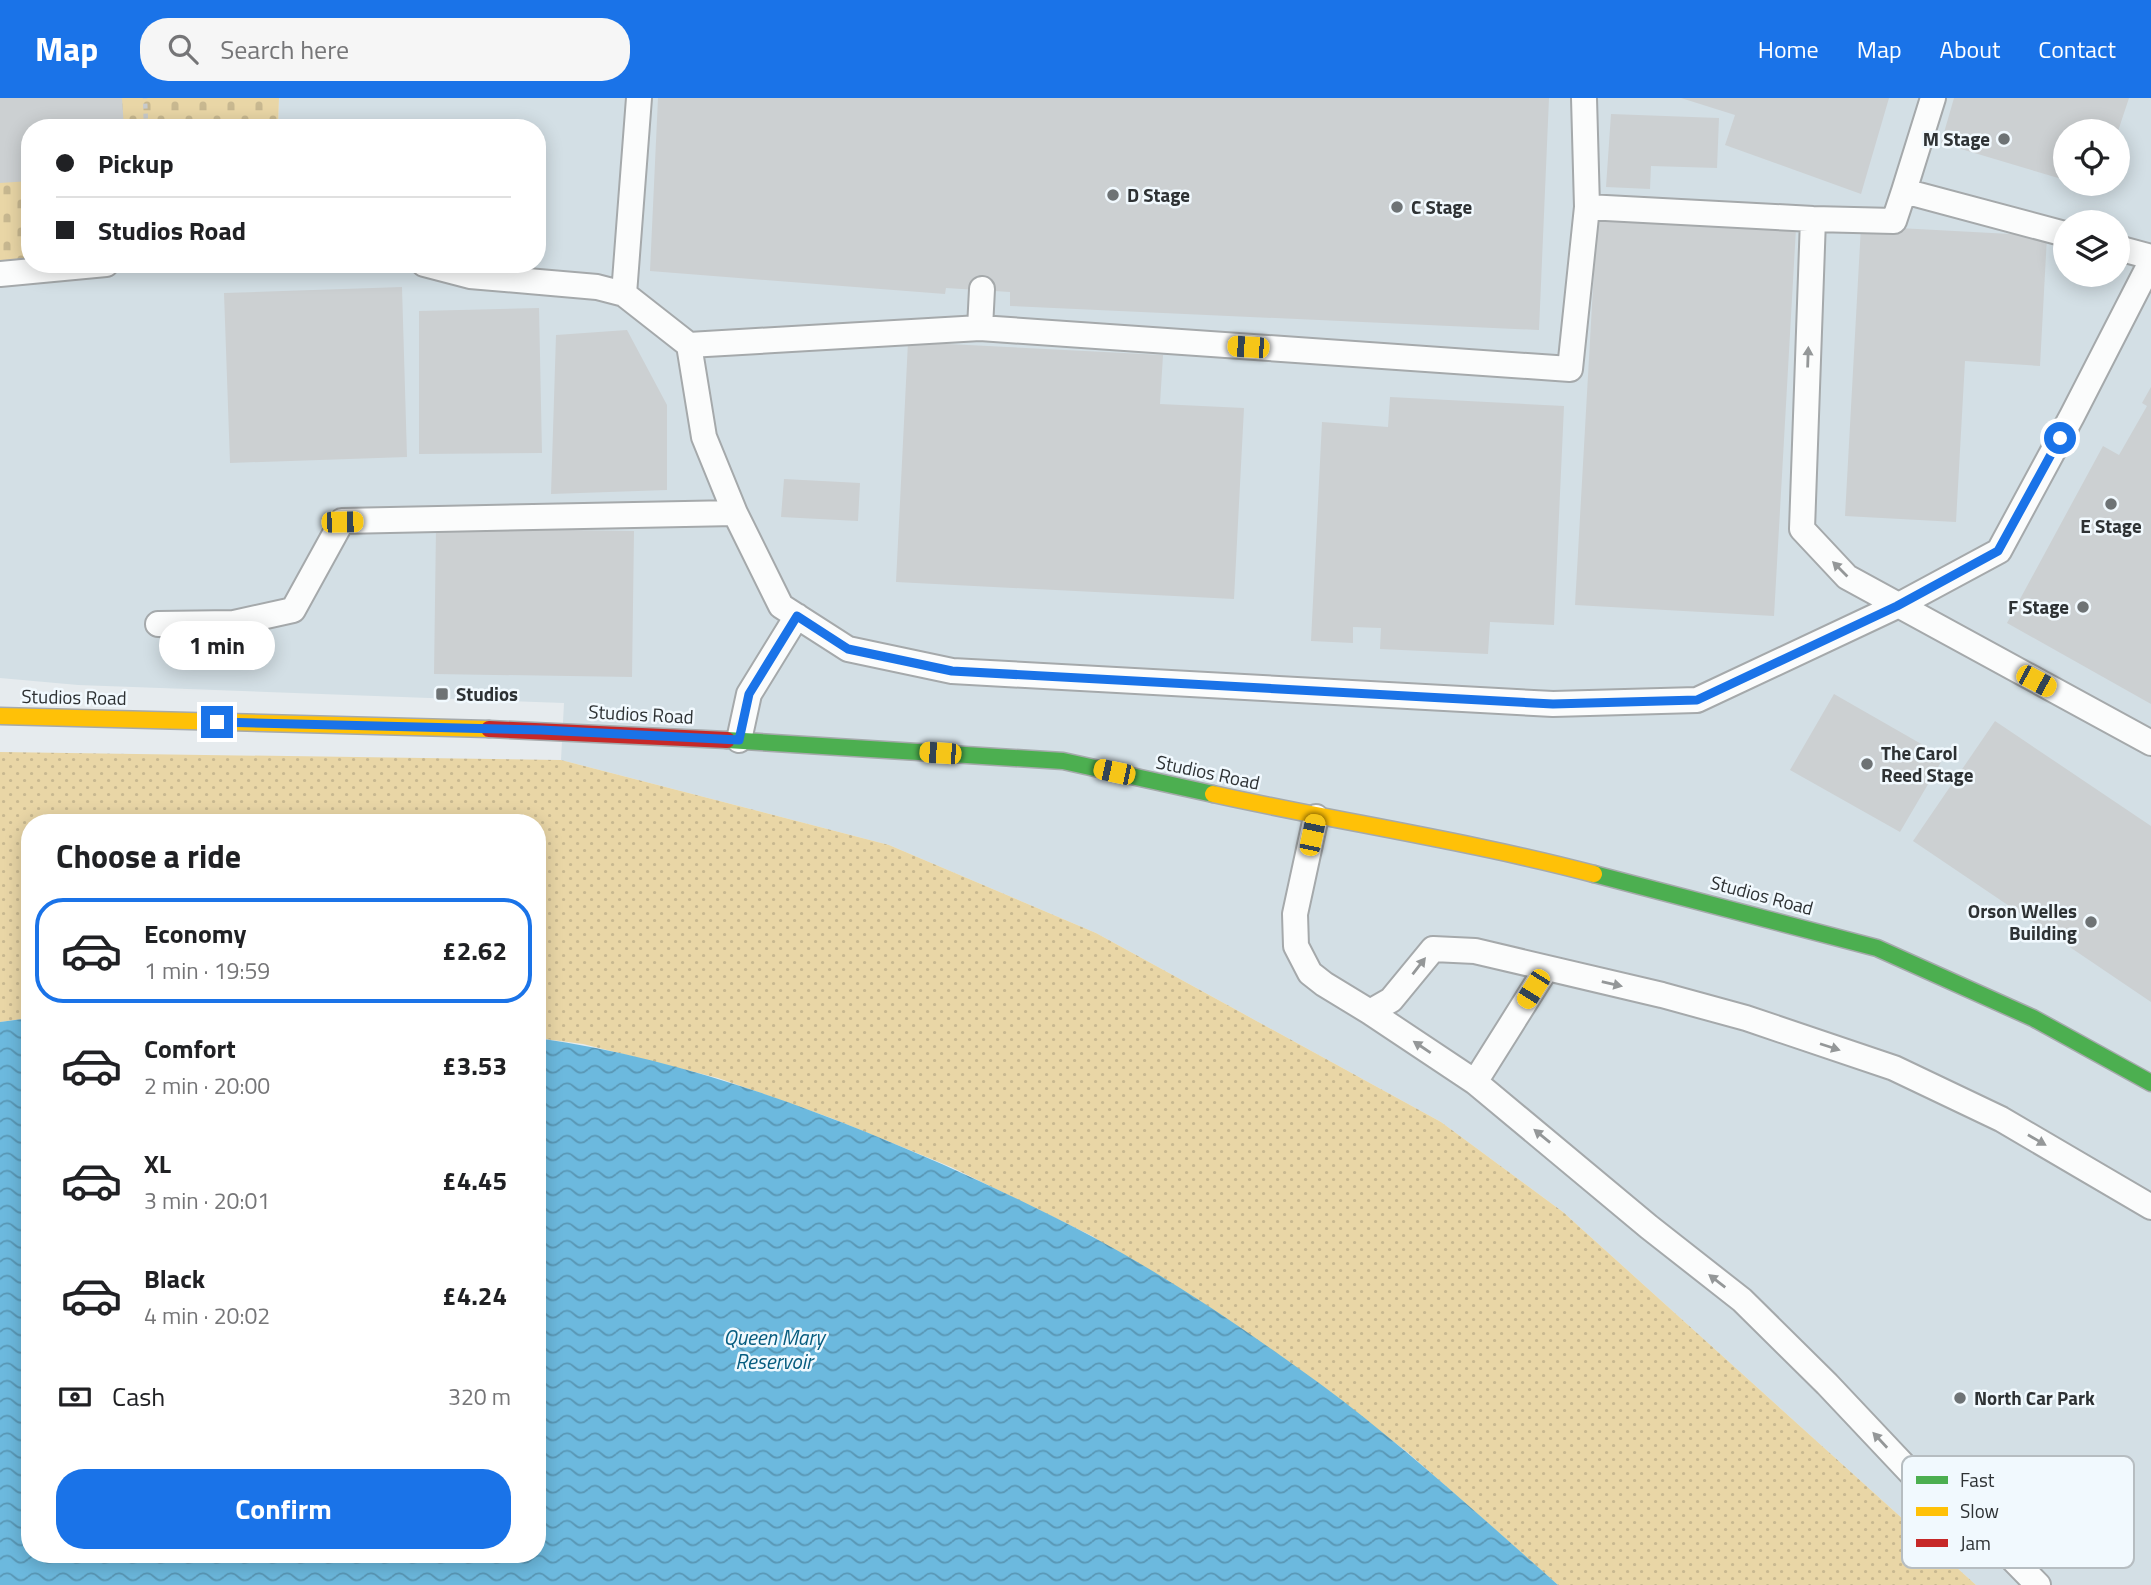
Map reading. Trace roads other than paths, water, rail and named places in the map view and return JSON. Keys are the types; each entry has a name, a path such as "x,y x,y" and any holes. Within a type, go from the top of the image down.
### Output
{"street":[{"name":"Studios Road","path":"0,716 541,730 1063,761 1316,817 1523,855 1877,948 2033,1018 2151,1083"}],"lane":[{"path":"624,294 639,98"},
{"path":"458,273 597,287 624,294 689,345 980,328 1570,369 1587,207 1584,98"},
{"path":"1587,207 1894,221 1933,98"},
{"path":"1905,191 2053,231"},
{"path":"1813,219 1802,529 1847,577 2151,743"},
{"path":"2130,251 2151,257"},
{"path":"689,345 704,437 735,513 781,606 848,649 952,671 1553,704 1697,700 1897,606 1998,551 2072,416 2151,262"},
{"path":"0,274 21,272"},
{"path":"980,328 982,289"},
{"path":"158,624 234,623 293,610 342,522 735,513"},
{"path":"739,740 749,694 797,616"},
{"path":"1316,817 1295,914 1296,946 1310,972 1475,1082 1649,1227 1742,1300 1902,1464"},
{"path":"1370,1012 1391,1000 1433,949 1475,951 1662,995 1746,1018 1894,1068 2001,1119 2151,1207"},
{"path":"1475,1082 1546,969"},
{"path":"2021,1568 2038,1585"}],"water":[{"name":"Queen Mary Reservoir","path":"21,1019 21,1563 546,1563 546,1040 663,1063 786,1101 951,1168 1091,1236 1207,1305 1319,1383 1411,1456 1558,1585 0,1585 0,1022"}],"place":[{"name":"M Stage","path":"2004,139"},
{"name":"D Stage","path":"1113,195"},
{"name":"C Stage","path":"1397,207"},
{"name":"E Stage","path":"2111,504"},
{"name":"F Stage","path":"2083,607"},
{"name":"Studios","path":"442,694"},
{"name":"The Carol Reed Stage","path":"1867,764"},
{"name":"Orson Welles Building","path":"2091,922"},
{"name":"North Car Park","path":"1960,1398"}]}
